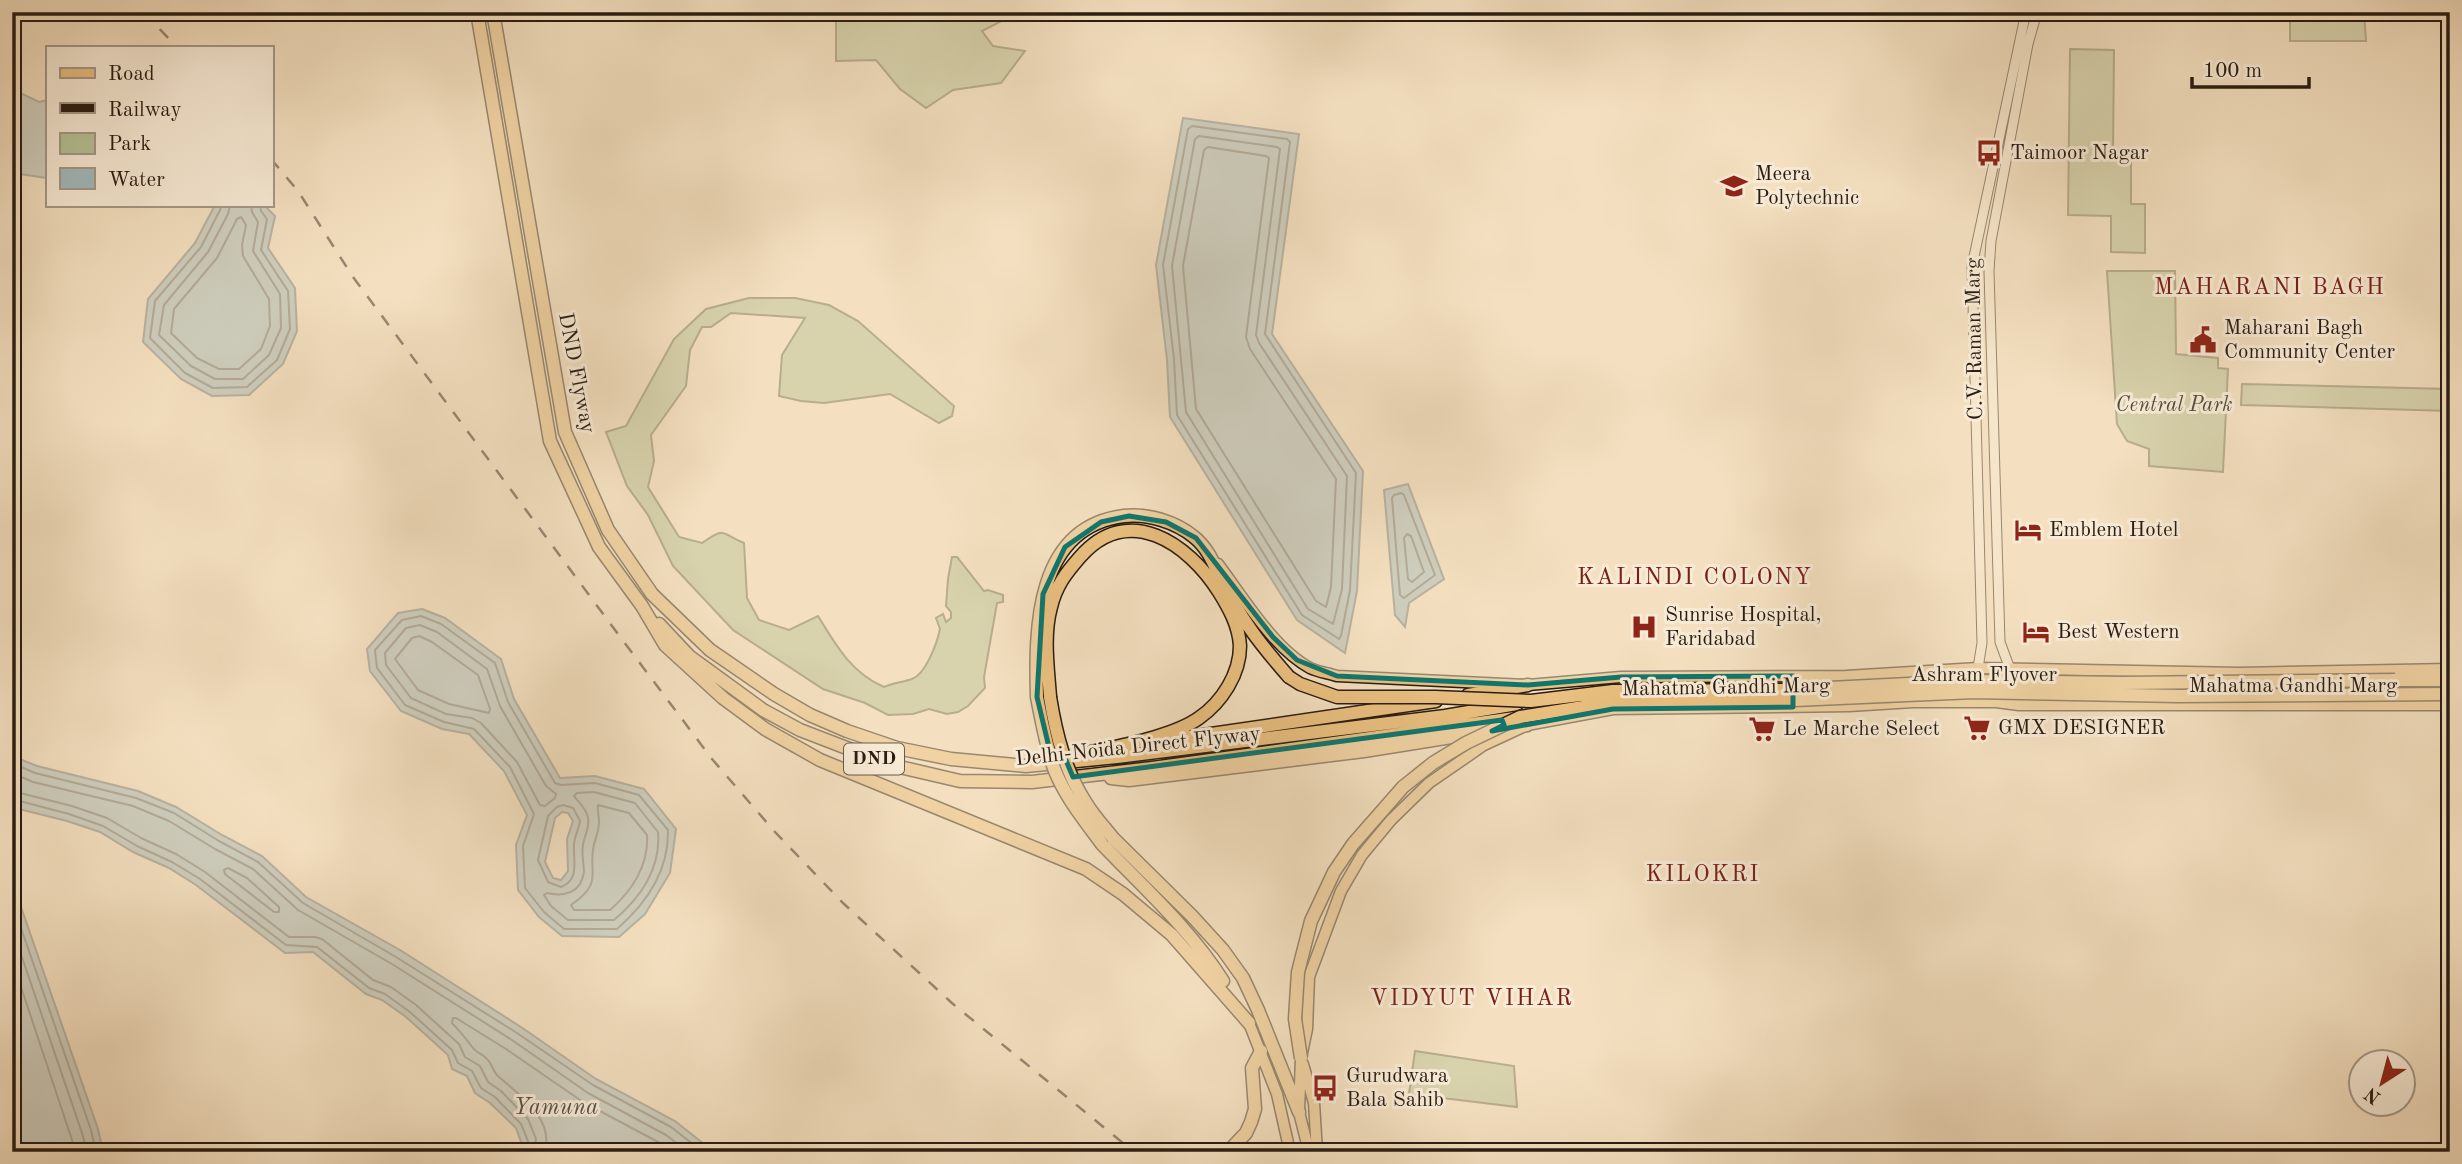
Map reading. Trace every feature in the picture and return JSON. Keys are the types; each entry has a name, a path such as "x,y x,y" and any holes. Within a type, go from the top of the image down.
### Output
{"highway":[{"name":"DND Flyway","path":"477,12 550,441 599,547 642,606"},
{"name":"DND Flyway","path":"493,12 565,432 608,530 652,594 710,650 810,715 897,748 951,760 1026,766"},
{"path":"1249,1023 1208,958 1108,841 1068,769 1043,697 1037,636 1043,594 1056,561 1065,547 1084,531 1114,517 1146,517 1181,528 1196,538 1212,556 1221,580 1249,628 1289,677 1300,684 1337,697 1531,701"},
{"path":"1026,766 1180,728 1200,718 1220,698 1235,673 1240,648 1239,635 1229,608 1209,577 1191,556 1167,540 1142,532 1118,532 1106,536 1084,552 1062,577 1050,609 1043,697"},
{"name":"Delhi-Noida Direct Flyway","path":"642,606 689,656 764,710 800,730 891,765 960,781 1032,782 1523,721"},
{"path":"642,606 665,645 723,698 765,729 820,760 1086,869 1123,894 1172,935 1249,1023"},
{"name":"Ashram Flyover","path":"1531,701 1613,691 1790,690 1968,681 2123,683 2450,680"},
{"path":"1101,749 1353,714 1528,685"},
{"name":"Ashram Flyover","path":"1523,721 1615,702 1773,701 1974,692 2178,696 2450,694"},
{"name":"Delhi-Noida Direct Flyway","path":"1026,766 1445,716 1531,701"},
{"path":"1087,775 1129,780 1364,751 1523,721"},
{"path":"1301,1058 1295,1019 1298,972 1303,947 1319,901 1346,853 1381,809 1433,763 1466,743 1523,721"},
{"path":"1108,841 1192,916 1223,950 1243,978 1299,1112"},
{"path":"1228,1152 1246,1133 1255,1109 1252,1068 1261,1051"}],"main road":[{"name":"C.V. Raman Marg","path":"1978,668 1982,643 1972,266 2026,12"},
{"name":"C.V. Raman Marg","path":"2010,669 2000,642 1999,629 1990,257 2028,44 2037,12"},
{"path":"1974,255 1990,257"},
{"name":"Mahatma Gandhi Marg","path":"1212,556 1273,637 1297,660 1313,669 1337,676 1528,685 1621,677 1913,674 1978,668 2321,672 2450,669"},
{"path":"2164,705 2165,671"},
{"path":"1793,677 1793,707"},
{"name":"Mahatma Gandhi Marg","path":"1523,721 1613,709 1849,706 1913,702 1996,702 2019,705 2450,705"},
{"path":"1249,1023 1277,1094 1290,1152"},
{"path":"1301,1058 1299,1112 1308,1152"},
{"path":"1301,1058 1314,1103 1317,1152"}],"highlighted area":[{"path":"1129,516 1166,522 1196,538 1273,637 1297,660 1337,676 1528,685 1621,677 1793,676 1793,707 1613,709 1492,731 1504,725 1502,720 1073,777 1065,758 1052,760 1037,697 1043,594 1065,547 1101,522"}],"green space":[{"path":"836,12 1030,12 1007,18 982,31 993,46 1025,51 1001,83 953,90 926,108 900,89 876,60 836,61"},
{"path":"2290,12 2364,12 2366,41 2290,41"},
{"path":"2070,49 2114,50 2113,156 2131,157 2131,204 2145,204 2145,253 2111,252 2111,216 2068,215"},
{"name":"Central Park","path":"2107,271 2175,271 2176,354 2218,358 2218,368 2228,369 2223,472 2149,466 2149,449 2127,441 2117,424"},
{"path":"749,298 795,298 829,305 858,321 954,406 952,416 939,423 890,394 824,403 779,396 782,355 805,318 731,313 711,327 702,327 690,350 686,386 651,435 654,461 648,487 679,537 702,543 715,534 723,533 744,543 747,598 759,620 789,630 818,616 853,666 884,687 912,679 926,665 940,629 936,618 943,614 946,622 951,618 951,612 946,606 948,579 952,557 957,557 984,591 1003,595 1003,602 997,603 984,677 985,688 968,706 958,712 947,714 929,709 913,714 888,715 865,703 823,689 733,630 673,566 648,515 627,486 606,432 626,426 674,339 706,309"},
{"path":"2242,384 2450,389 2450,411 2241,405"},
{"path":"1415,1051 1514,1066 1517,1107 1409,1094"}],"water":[{"path":"12,89 39,102 46,100 46,178 12,173"},
{"path":"1183,118 1299,134 1272,334 1363,471 1357,591 1345,653 1297,620 1170,417 1167,360 1156,265"},
{"path":"214,206 265,206 275,216 268,248 295,288 297,331 283,364 249,395 212,396 181,379 143,342 148,299 195,243"},
{"path":"1408,484 1444,579 1409,603 1405,627 1395,615 1384,490"},
{"path":"422,609 445,618 501,659 514,699 560,778 595,776 644,789 676,829 670,873 645,914 619,937 562,936 539,917 518,890 516,845 527,815 504,771 469,734 442,729 401,711 370,671 367,649 398,613","holes":["562,812 568,813 573,821 567,839 568,871 561,880 553,878 545,862 555,818"]},
{"name":"Yamuna","path":"12,756 37,766 138,791 176,807 262,856 306,897 400,950 521,1027 596,1079 675,1121 714,1152 515,1152 521,1142 516,1128 490,1103 475,1093 467,1076 452,1069 448,1055 406,1017 382,1000 366,994 313,952 285,953 196,885 169,868 133,852 100,832 12,805"},
{"path":"12,881 98,1129 103,1152 12,1152"}],"railway":[{"path":"143,12 176,46"},
{"path":"273,161 298,191 353,277 618,634 712,759 775,832 843,903 953,1004 1134,1152"}],"place":[{"name":"Taimoor Nagar","path":"1989,153"},
{"name":"Meera Polytechnic","path":"1734,186"},
{"name":"Maharani Bagh Community Center","path":"2203,340"},
{"name":"Emblem Hotel","path":"2028,530"},
{"name":"Sunrise Hospital, Faridabad","path":"1644,627"},
{"name":"Best Western","path":"2036,632"},
{"name":"GMX DESIGNER","path":"1977,728"},
{"name":"Le Marche Select","path":"1762,729"},
{"name":"Gurudwara Bala Sahib","path":"1325,1088"}],"district":[{"name":"MAHARANI BAGH","path":"2270,287"},
{"name":"KALINDI COLONY","path":"1695,577"},
{"name":"KILOKRI","path":"1703,874"},
{"name":"VIDYUT VIHAR","path":"1472,998"}]}
